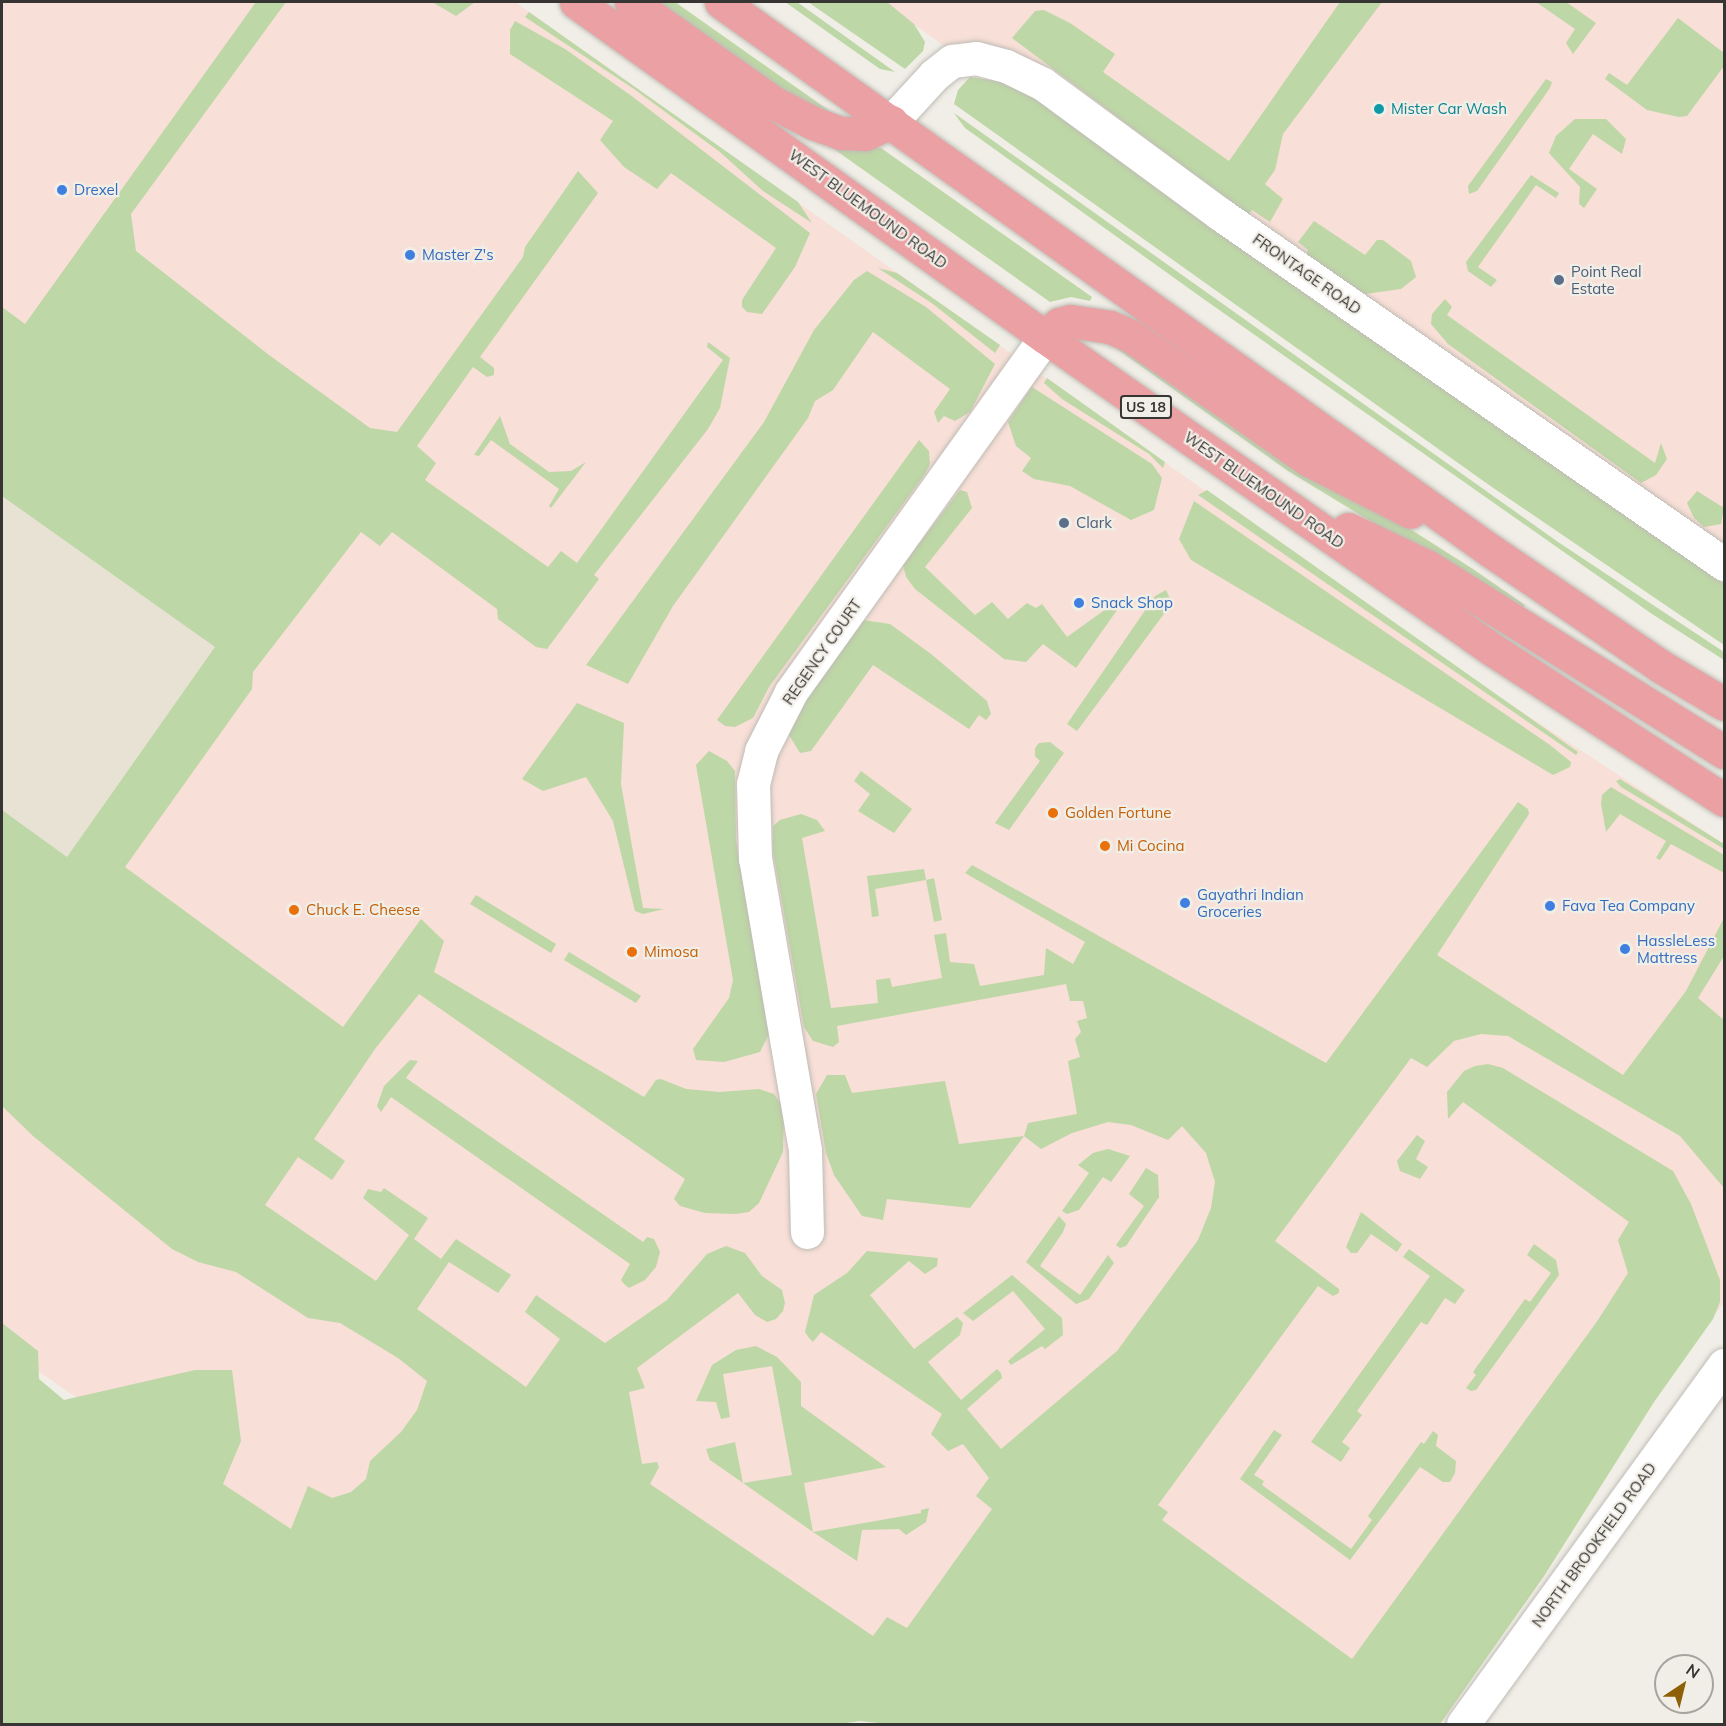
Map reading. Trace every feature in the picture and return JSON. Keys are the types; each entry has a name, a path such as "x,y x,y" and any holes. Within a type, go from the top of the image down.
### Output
{"main road":[{"name":"WEST BLUEMOUND ROAD","path":"576,2 1046,337 1493,650 1725,800"},
{"path":"631,2 774,103 813,123 841,133 865,134 891,122"},
{"path":"721,2 1491,551 1660,666 1725,704"},
{"path":"1046,337 1059,324 1070,321 1110,327 1131,336 1309,459 1491,551"},
{"path":"1265,490 1428,567 1725,752"}],"street":[{"name":"FRONTAGE ROAD","path":"891,122 934,75 952,61 976,58 1006,66 1044,84 1220,214 1725,564"},
{"name":"REGENCY COURT","path":"807,1232 806,1150 755,859 753,784 761,751 791,692 1046,337"},
{"name":"NORTH BROOKFIELD ROAD","path":"1463,1725 1712,1404 1725,1365"}],"shaded area":[{"path":"2,2 515,2 1455,668 1724,844 1724,1302 1654,1402 1544,1576 1440,1724 890,1675 477,1675 2,1346"},
{"path":"883,2 1724,2 1724,598 1370,352"},
{"path":"2,419 268,607 2,1060"}],"green space":[{"path":"256,2 286,2 131,214 136,251 269,355 370,428 397,432 523,257 525,247 578,171 598,193 480,357 494,368 494,375 487,377 473,367 417,446 436,463 425,480 548,567 561,551 577,563 723,360 707,347 708,342 730,358 720,408 708,429 594,575 599,579 547,649 536,647 498,619 497,609 392,532 380,546 361,532 253,672 252,689 125,867 343,1027 421,919 444,941 434,972 644,1097 656,1080 661,1079 686,1089 720,1092 759,1089 774,1094 784,1109 783,1152 759,1203 749,1212 736,1214 705,1213 680,1206 674,1199 685,1179 419,994 375,1049 314,1139 345,1161 332,1180 298,1157 265,1205 376,1281 409,1235 363,1198 368,1189 381,1192 384,1188 428,1218 414,1239 441,1259 456,1239 511,1275 498,1293 449,1262 417,1309 526,1387 560,1339 525,1312 536,1295 605,1343 667,1300 707,1254 726,1246 745,1253 762,1276 782,1290 785,1303 783,1311 776,1319 767,1322 755,1315 738,1293 637,1368 645,1388 629,1392 642,1464 657,1462 659,1467 650,1484 873,1636 887,1617 907,1628 992,1509 976,1496 989,1478 963,1444 948,1451 931,1434 942,1414 821,1332 813,1342 809,1338 805,1332 814,1295 847,1273 867,1251 938,1258 937,1266 925,1274 909,1261 870,1295 914,1349 957,1317 963,1323 960,1335 928,1362 961,1400 997,1369 1001,1373 1002,1378 967,1409 1001,1449 1117,1351 1198,1240 1211,1208 1215,1182 1206,1153 1182,1126 1168,1140 1131,1125 1108,1122 1072,1133 1041,1149 1024,1136 1028,1123 1077,1114 1068,1061 1080,1057 1075,1039 1081,1032 1077,1021 1087,1018 1083,1001 1070,1001 1066,984 837,1026 839,1042 833,1047 813,1041 804,1027 773,851 773,826 780,820 801,814 817,820 825,831 802,838 831,1008 878,1003 876,980 890,978 892,987 942,978 934,935 946,933 950,962 974,964 980,986 1044,975 1046,948 1073,964 1085,942 965,873 972,865 1326,1063 1518,802 1528,809 1529,814 1437,955 1623,1075 1686,991 1724,918 1724,956 1698,998 1724,1020 1724,1188 1680,1136 1508,1036 1481,1034 1454,1041 1427,1067 1411,1058 1275,1241 1339,1289 1339,1293 1333,1296 1318,1286 1158,1505 1168,1512 1162,1520 1352,1659 1598,1320 1628,1273 1618,1240 1629,1222 1463,1102 1448,1119 1447,1092 1464,1071 1475,1066 1488,1064 1503,1068 1673,1171 1691,1204 1720,1280 1720,1302 1713,1319 1654,1402 1544,1576 1440,1724 888,1724 860,1721 839,1724 2,1724 2,1323 38,1351 39,1379 64,1400 195,1370 232,1370 241,1441 223,1484 291,1529 308,1486 332,1498 351,1492 366,1479 370,1461 401,1432 417,1410 427,1381 398,1358 340,1323 308,1318 236,1272 198,1262 172,1249 33,1136 2,1106 2,810 67,857 215,647 2,496 2,307 25,324"},
{"path":"432,2 475,2 456,16"},
{"path":"650,2 675,2 834,114 812,112"},
{"path":"785,2 797,2 895,72 880,69"},
{"path":"808,2 887,2 914,24 925,42 923,51 905,69"},
{"path":"1340,2 1382,2 1283,134 1275,170 1265,184 1283,199 1270,222 1252,210 1248,215 1012,38 1035,11 1044,10 1070,23 1115,54 1103,72 1229,161"},
{"path":"1536,2 1566,2 1596,23 1573,54 1566,43 1575,29"},
{"path":"529,12 798,202 812,223 763,191 720,152 634,89 525,17"},
{"path":"1678,18 1724,53 1724,66 1687,116 1679,117 1647,110 1605,79 1609,73 1627,85"},
{"path":"515,21 565,49 633,97 810,233 795,267 762,314 747,312 742,307 742,300 776,248 671,173 657,189 624,167 600,140 613,121 510,54 510,30"},
{"path":"970,77 1009,83 1030,94 1218,233 1724,584 1724,645 1489,485 954,104 958,90"},
{"path":"1546,79 1552,82 1550,88 1477,191 1469,194 1468,186"},
{"path":"954,113 1558,542 1724,652 1724,660 1652,614 1205,300 965,128"},
{"path":"1575,119 1606,119 1626,139 1622,154 1593,134 1569,169 1597,189 1584,208 1579,204 1580,187 1549,153 1556,136"},
{"path":"833,144 881,148 1092,297 1090,301 1071,297 1050,302 831,147"},
{"path":"1531,175 1559,193 1556,198 1536,185 1478,267 1497,280 1491,287 1468,271 1466,262"},
{"path":"1314,221 1365,255 1377,240 1383,240 1411,261 1416,277 1401,289 1365,294 1306,256 1308,250 1298,242"},
{"path":"878,268 897,273 1000,345 995,353 933,304"},
{"path":"867,271 926,307 995,364 970,412 955,421 944,416 938,423 934,412 950,389 873,332 833,390 815,401 808,418 673,606 628,684 586,665 764,422 814,330 854,280"},
{"path":"1445,299 1452,307 1447,315 1655,463 1661,443 1667,459 1656,475 1641,483 1448,344 1431,324 1432,314"},
{"path":"1102,333 1473,569 1525,605 1520,612 1288,471 1099,336"},
{"path":"1047,378 1165,462 1163,468 1149,454 1062,399 1044,383"},
{"path":"1032,387 1152,464 1162,478 1154,510 1131,520 1070,486 1034,479 1022,471 1031,458 1016,446 1008,422"},
{"path":"500,416 510,444 549,472 571,471 586,462 551,508 549,506 559,489 491,440 479,456 474,455"},
{"path":"919,440 929,451 930,464 925,474 769,687 753,718 735,727 725,726 717,720"},
{"path":"960,490 967,492 972,508 925,567 975,615 992,602 1008,619 1027,603 1036,608 1042,604 1067,637 1117,601 1120,606 1076,668 1043,644 1026,662 1004,659 915,589 906,577 903,565"},
{"path":"1207,490 1578,752 1576,755 1198,495"},
{"path":"1697,491 1724,508 1721,524 1704,527 1694,518 1687,503"},
{"path":"1194,501 1550,745 1571,762 1570,767 1553,775 1191,560 1179,539"},
{"path":"1166,590 1172,603 1077,731 1067,724 1155,596"},
{"path":"863,620 890,624 931,654 987,701 991,714 986,720 979,715 969,729 873,665 811,751 800,753 789,735 790,722"},
{"path":"577,703 624,723 621,784 643,908 664,909 643,914 635,911 613,821 586,777 543,791 522,779"},
{"path":"1050,742 1064,753 1009,830 995,823 1040,761 1035,756 1035,748 1039,743"},
{"path":"709,751 727,761 735,771 736,841 769,1034 760,1052 724,1062 696,1060 693,1049 729,998 733,980 696,765"},
{"path":"861,771 912,809 894,833 858,811 870,794 854,781"},
{"path":"1620,779 1724,844 1724,849 1621,787 1616,781"},
{"path":"1611,787 1724,855 1724,873 1671,844 1660,860 1656,858 1666,841 1620,814 1606,832 1601,804 1602,795"},
{"path":"924,869 926,880 875,889 879,916 872,917 867,876"},
{"path":"934,878 942,920 934,922 926,880"},
{"path":"476,895 556,944 551,953 470,904"},
{"path":"569,952 641,996 636,1003 564,960"},
{"path":"410,1060 418,1061 406,1078 643,1242 647,1237 654,1239 660,1252 656,1267 645,1280 629,1288 621,1280 630,1264 391,1097 381,1112 377,1106 384,1086"},
{"path":"827,1075 845,1075 852,1093 945,1081 959,1144 1024,1136 970,1208 887,1199 883,1220 862,1216 834,1175 826,1153 816,1094"},
{"path":"1417,1135 1425,1141 1416,1159 1428,1167 1420,1179 1400,1171 1397,1161"},
{"path":"1108,1149 1130,1156 1111,1182 1103,1177 1079,1210 1067,1214 1062,1211 1089,1173 1078,1165 1093,1153"},
{"path":"1146,1168 1158,1175 1159,1197 1126,1246 1120,1248 1116,1245 1144,1206 1129,1194"},
{"path":"1361,1212 1402,1244 1397,1252 1371,1234 1357,1253 1351,1253 1346,1247"},
{"path":"1059,1216 1066,1224 1063,1232 1040,1266 1080,1295 1108,1255 1114,1263 1089,1299 1076,1304 1026,1262"},
{"path":"1534,1244 1556,1260 1559,1275 1476,1390 1471,1391 1466,1388 1476,1375 1473,1372 1525,1299 1530,1302 1551,1273 1527,1255"},
{"path":"1409,1249 1465,1290 1455,1304 1445,1298 1427,1325 1421,1322 1357,1411 1362,1415 1342,1442 1350,1448 1341,1462 1311,1442 1430,1276 1403,1257"},
{"path":"1012,1275 1062,1318 1063,1335 1045,1349 1042,1346 1011,1365 1008,1361 1045,1329 1013,1291 973,1321 963,1313"},
{"path":"756,1346 777,1357 801,1382 801,1406 886,1467 804,1483 813,1532 743,1483 792,1475 772,1366 723,1374 730,1417 721,1419 716,1402 696,1401 712,1365 736,1350"},
{"path":"1274,1430 1282,1435 1254,1475 1264,1481 1262,1485 1351,1549 1372,1520 1368,1516 1421,1442 1424,1444 1433,1431 1438,1435 1436,1446 1456,1461 1455,1473 1450,1482 1443,1482 1420,1467 1350,1560 1240,1479"},
{"path":"735,1442 743,1483 710,1460 706,1449"},
{"path":"929,1508 926,1522 906,1535 899,1529 862,1530 857,1561 813,1532 921,1513 921,1510"}],"place":[{"name":"Mister Car Wash","path":"1379,109"},
{"name":"Drexel","path":"62,190"},
{"name":"Master Z's","path":"410,255"},
{"name":"Point Real Estate","path":"1559,280"},
{"name":"Clark","path":"1064,523"},
{"name":"Snack Shop","path":"1079,603"},
{"name":"Golden Fortune","path":"1053,813"},
{"name":"Mi Cocina","path":"1105,846"},
{"name":"Gayathri Indian Groceries","path":"1185,903"},
{"name":"Fava Tea Company","path":"1550,906"},
{"name":"Chuck E. Cheese","path":"294,910"},
{"name":"HassleLess Mattress","path":"1625,949"},
{"name":"Mimosa","path":"632,952"}]}
